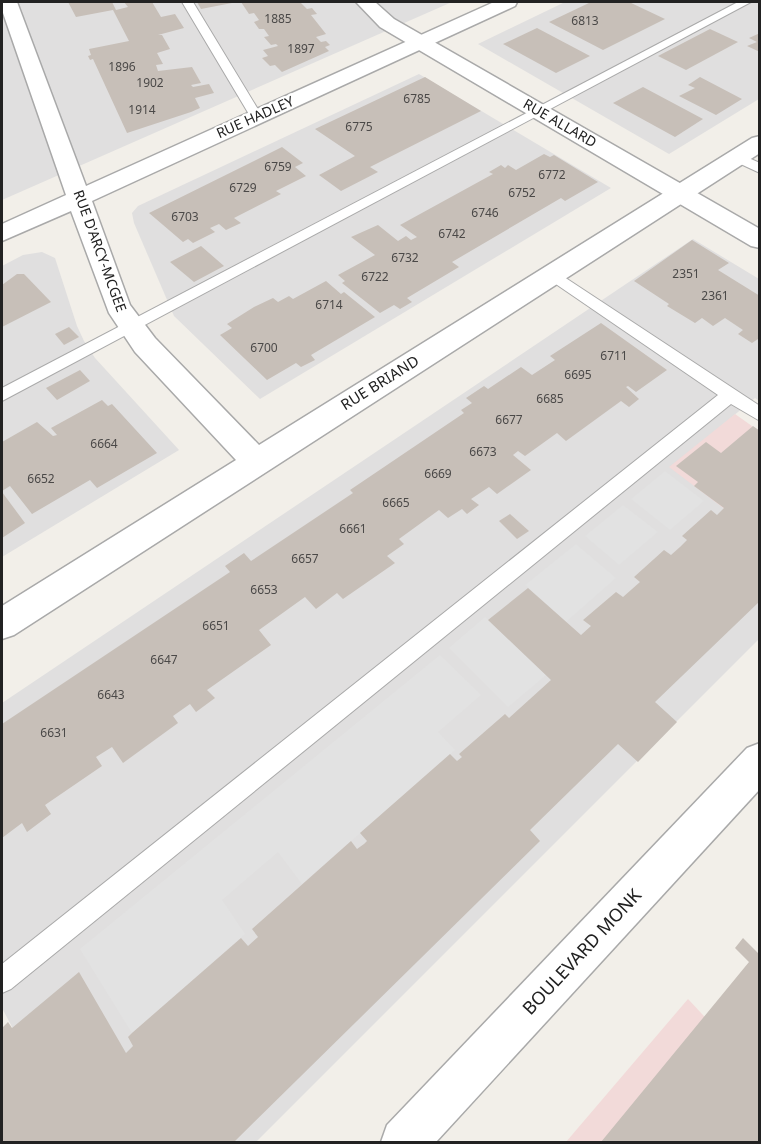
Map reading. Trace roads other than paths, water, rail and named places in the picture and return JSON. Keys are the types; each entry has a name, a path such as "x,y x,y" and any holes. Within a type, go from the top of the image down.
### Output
{"street":[{"name":"RUE D'ARCY-MCGEE","path":"8,2 118,307 145,345 257,462"},
{"name":"RUE ALLARD","path":"365,2 387,23 759,240"},
{"name":"RUE HADLEY","path":"2,233 508,2"},
{"name":"RUE BRIAND","path":"2,624 759,143"},
{"name":"BOULEVARD MONK","path":"404,1143 759,761"}],"lane":[{"path":"187,2 256,116"},
{"path":"2,396 745,2"},
{"path":"737,157 759,169"},
{"path":"552,274 759,415"},
{"path":"2,980 730,395"}]}
